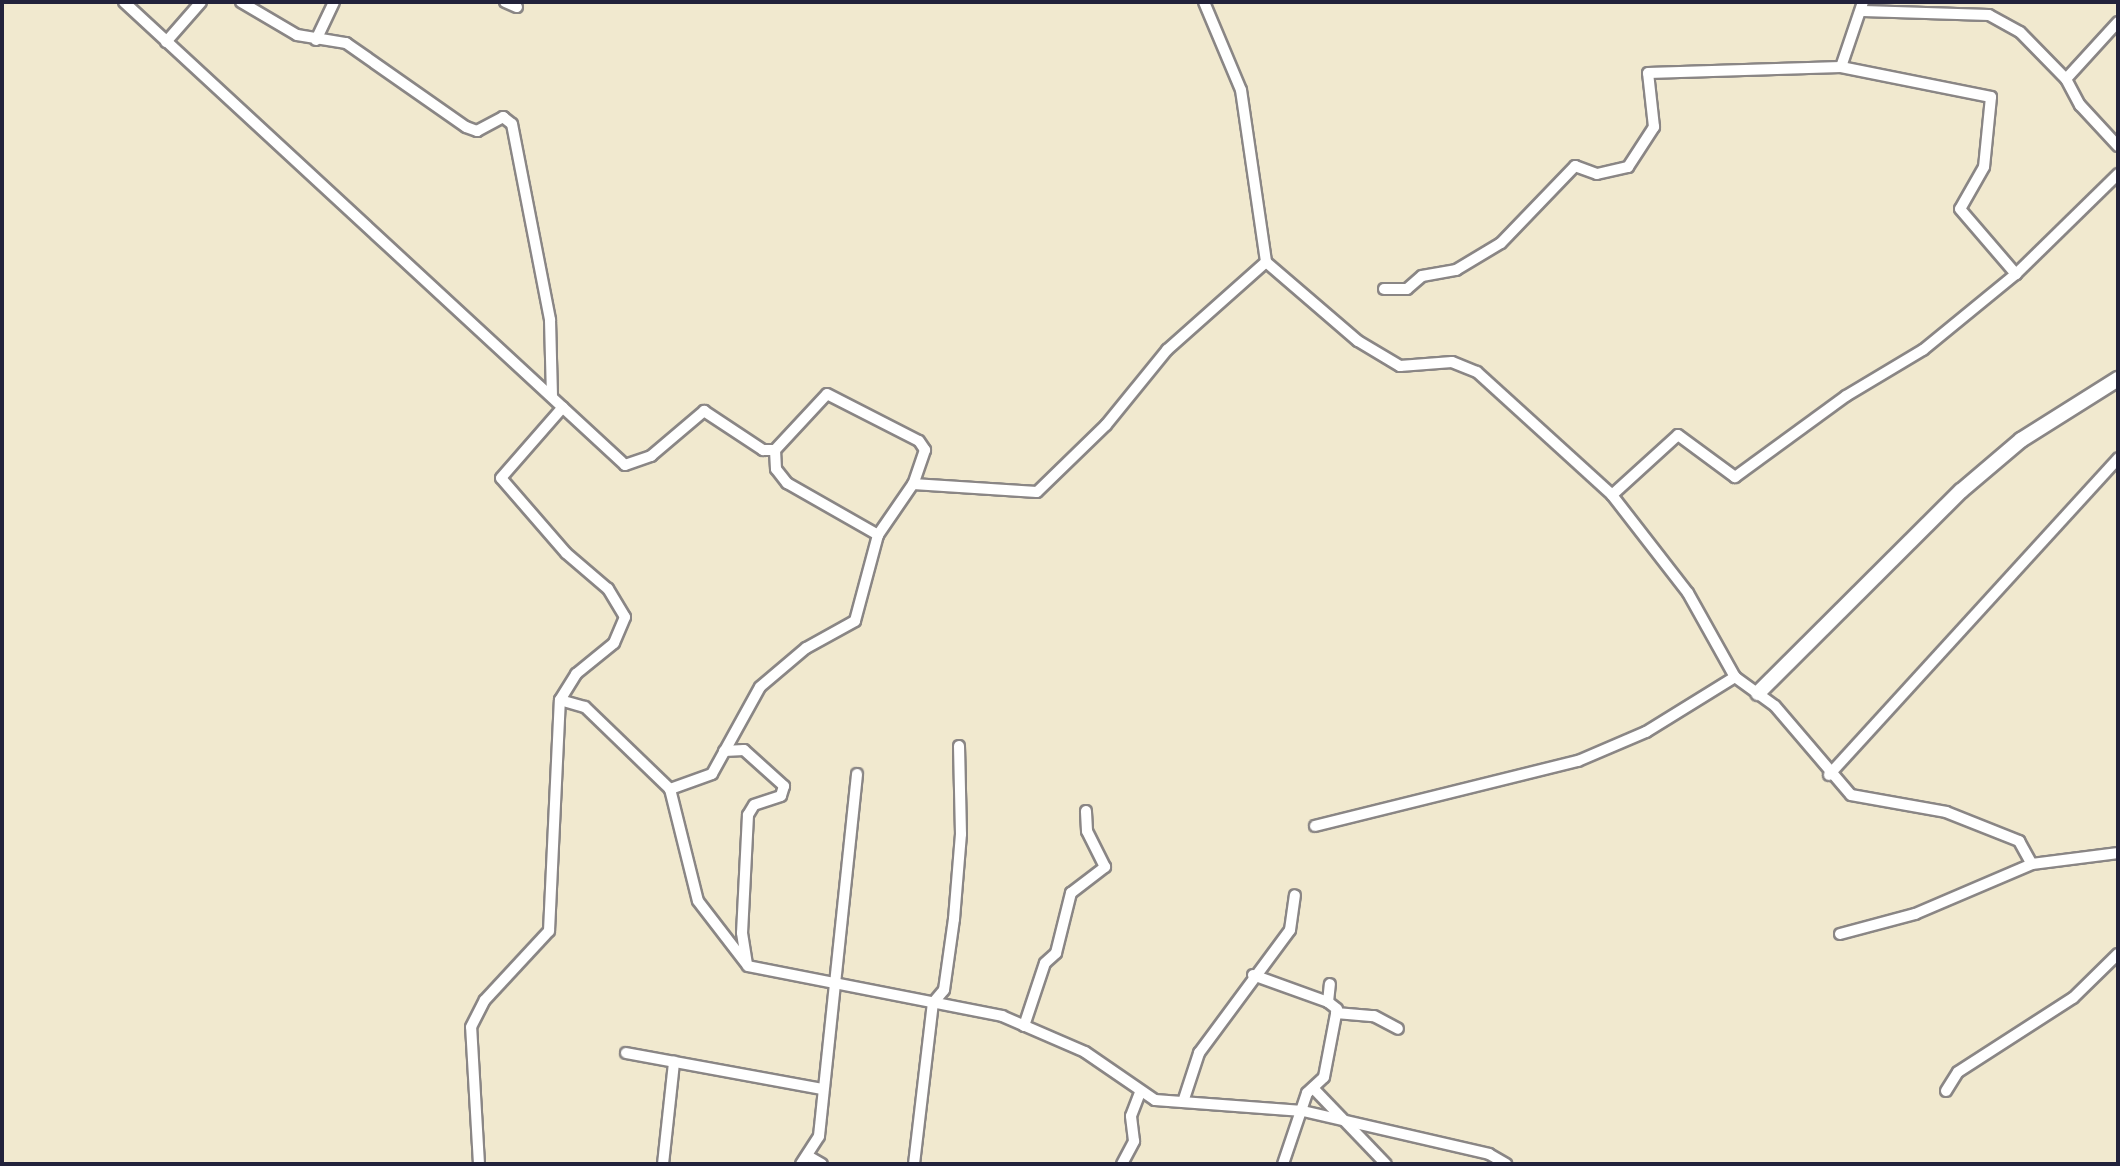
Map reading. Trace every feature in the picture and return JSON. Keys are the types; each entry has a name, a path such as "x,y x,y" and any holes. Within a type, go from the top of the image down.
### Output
{"street":[{"path":"124,2 625,465 651,456 704,411 763,450 775,450"},
{"path":"166,42 201,2"},
{"path":"241,2 316,40 346,43 466,127 477,131 503,117 512,124 550,320 552,396"},
{"path":"316,40 334,2"},
{"path":"505,2 517,8"},
{"path":"1203,2 1241,90 1266,262 1358,341 1400,366 1452,362 1477,372 1612,495 1688,593 1735,677 1758,692 1829,775 1851,795 1946,812 2018,841 2032,864"},
{"path":"1841,67 1863,6 1989,15 2020,32 2061,76 2080,105 2118,146"},
{"path":"2061,76 2118,22"},
{"path":"1384,289 1407,289 1422,276 1456,270 1501,243 1575,166 1597,174 1628,167 1654,127 1648,73 1841,67 1991,97 1984,167 1960,209 2016,274"},
{"path":"1612,495 1678,435 1735,477 1846,396 1923,350 2016,274 2118,174"},
{"path":"913,484 1037,492 1105,425 1167,349 1266,262"},
{"path":"1758,692 1961,491 2021,440 2118,379"},
{"path":"670,789 702,782 724,751 760,687 806,648 855,621 878,535 913,484 925,450 919,441 838,395 821,396 775,450 776,469 787,483 878,535"},
{"path":"479,1164 471,1027 485,1000 549,932 560,700 576,674 614,643 625,617 608,589 566,553 500,478 563,407"},
{"path":"1829,775 2118,458"},
{"path":"1315,826 1578,761 1646,732 1735,677"},
{"path":"560,700 585,707 670,789 698,901 748,966 836,988 933,1003 1024,1026 1085,1052 1155,1100 1303,1111 1477,1151 1506,1164"},
{"path":"914,1164 933,1003 944,990 954,919 961,834 959,747"},
{"path":"724,751 744,750 784,786 781,796 754,805 748,816 742,933 748,966"},
{"path":"822,1164 804,1160 819,1136 857,774"},
{"path":"1024,1026 1045,962 1056,953 1071,893 1077,883 1105,867 1087,831 1086,811"},
{"path":"1840,934 1915,914 2032,864 2118,853"},
{"path":"1183,1102 1199,1053 1253,975 1290,930 1295,895"},
{"path":"1946,1091 1958,1072 2073,998 2118,954"},
{"path":"1253,975 1328,1002 1336,1013 1324,1077 1313,1088 1283,1164"},
{"path":"1328,1002 1330,984"},
{"path":"1336,1013 1374,1016 1398,1029"},
{"path":"626,1053 823,1089"},
{"path":"663,1164 674,1062"},
{"path":"1313,1088 1352,1123 1386,1164"},
{"path":"1122,1164 1134,1141 1130,1116 1140,1092"}]}
